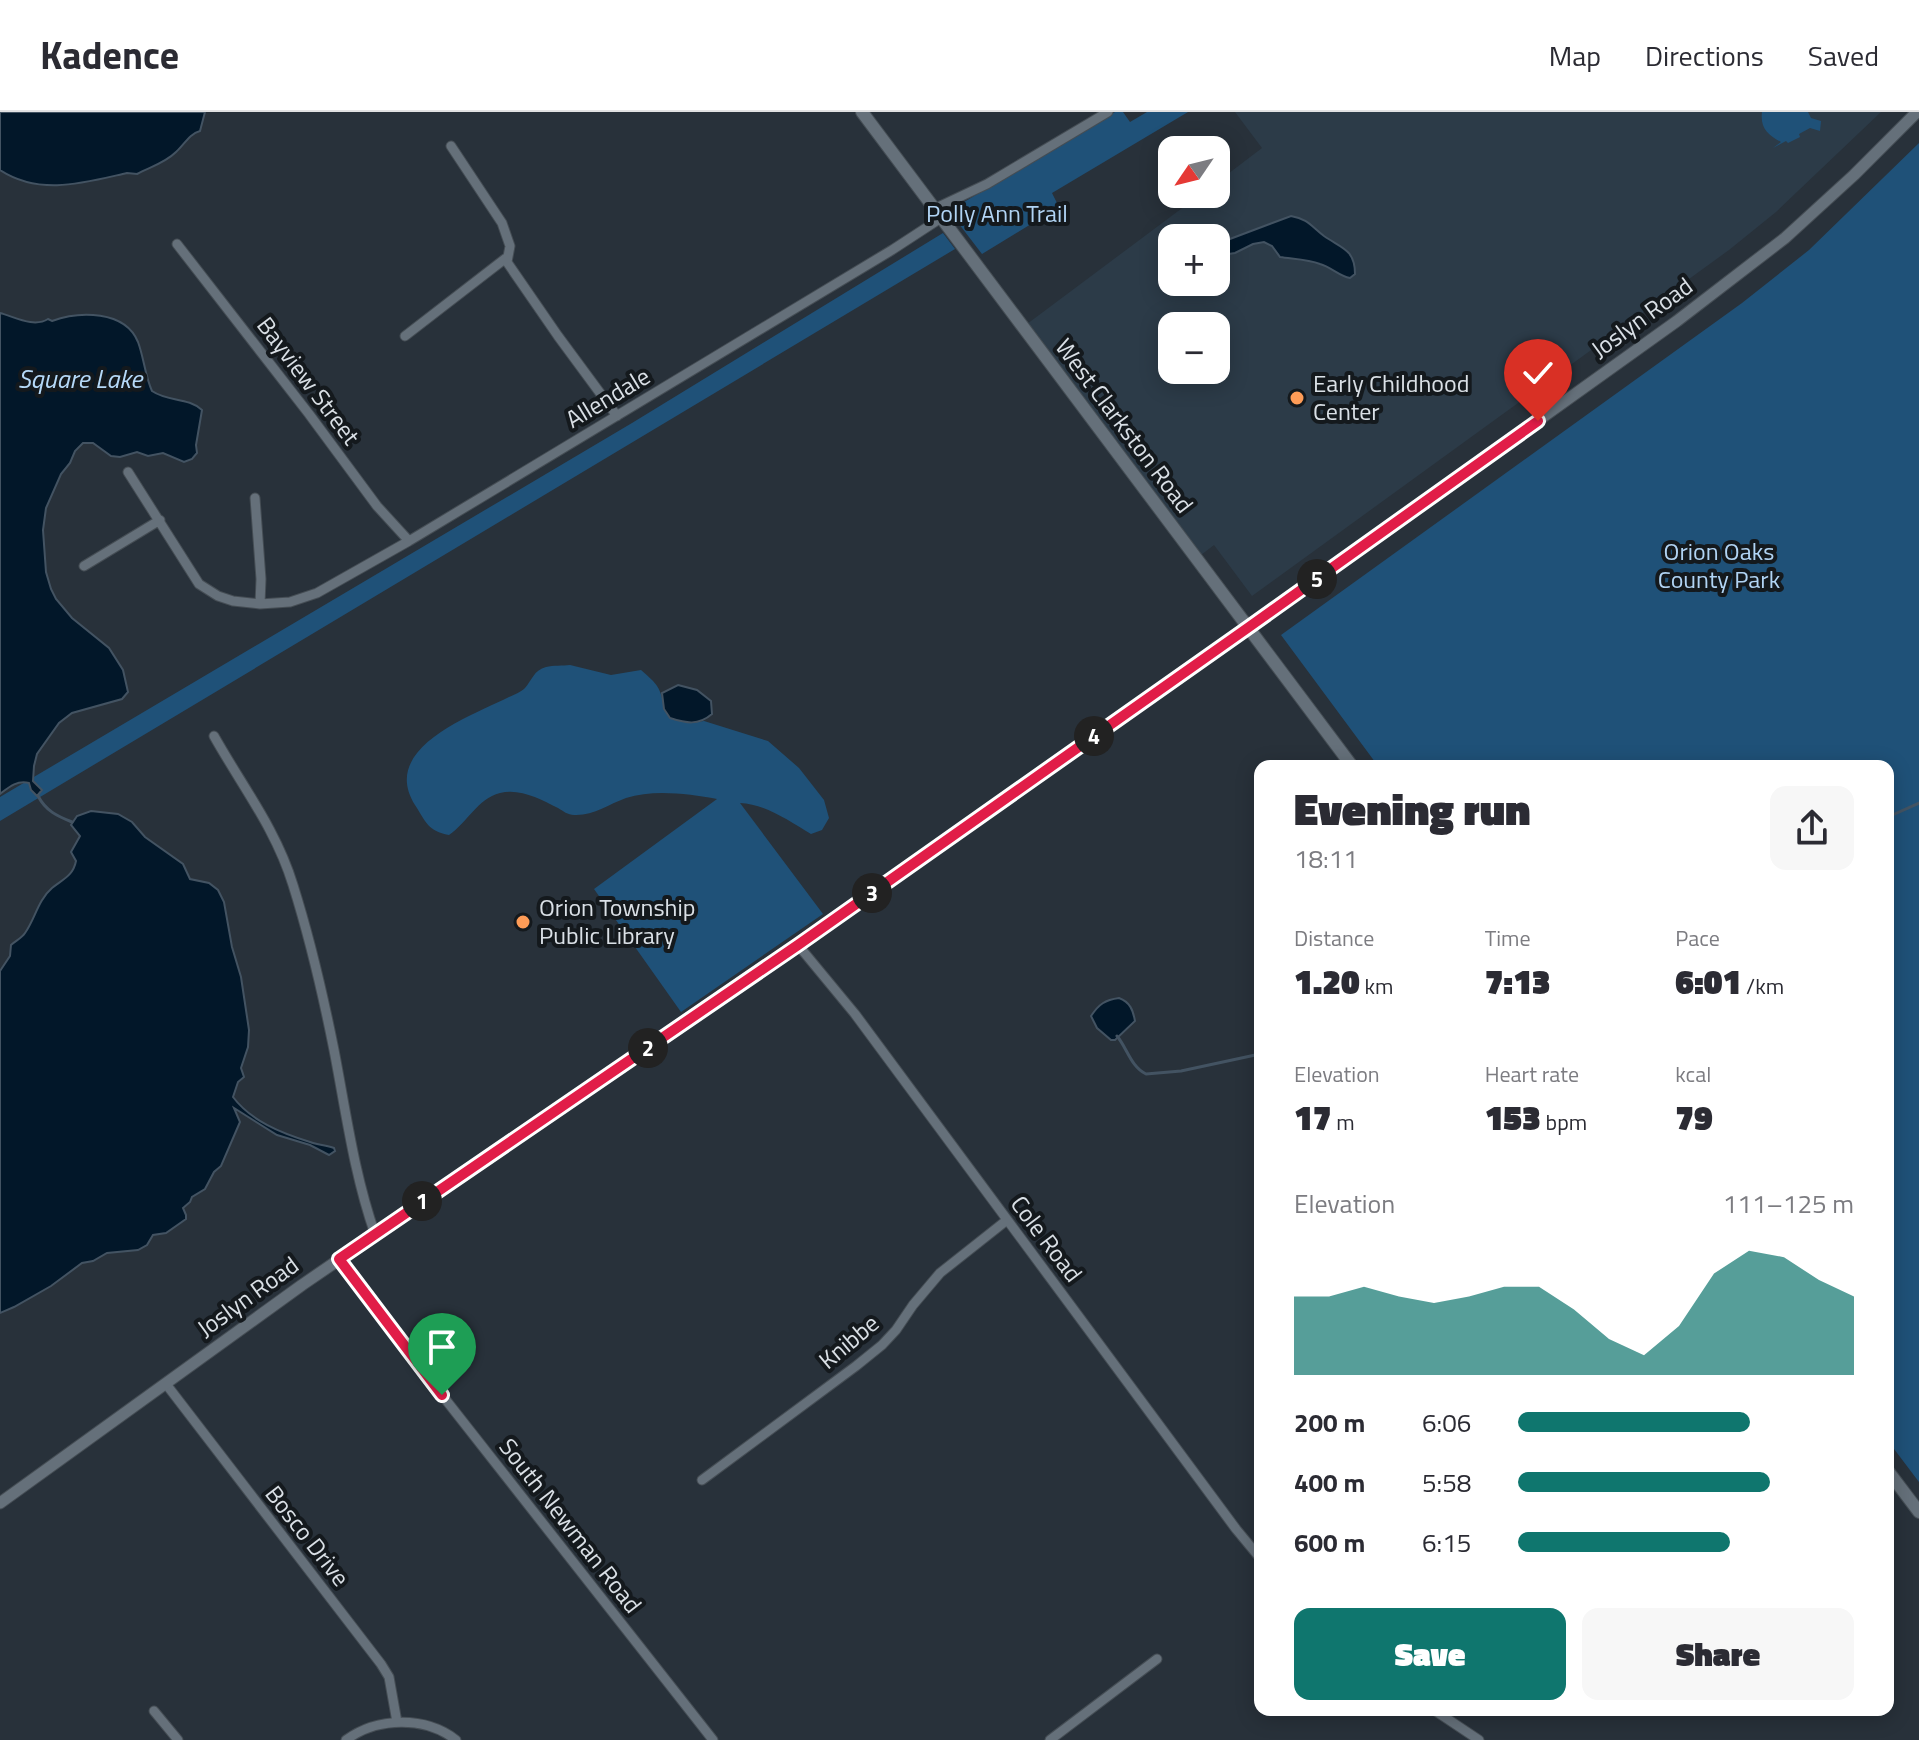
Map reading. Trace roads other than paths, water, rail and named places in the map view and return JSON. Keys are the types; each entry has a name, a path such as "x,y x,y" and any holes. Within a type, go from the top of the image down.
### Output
{"main road":[{"name":"West Clarkston Road","path":"862,112 1348,760"},
{"path":"1894,1479 1919,1512"}],"street":[{"name":"Allendale","path":"128,472 199,584 233,601 260,604 290,602 317,593 409,541 892,250 938,213 1108,112"},
{"name":"Joslyn Road","path":"0,1503 339,1259 798,945 1665,330 1820,208 1917,112"},
{"path":"405,336 506,258 510,246 502,223 451,146"},
{"name":"Bayview Street","path":"177,244 377,506 409,541"},
{"path":"506,258 617,416"},
{"path":"255,498 260,604"},
{"path":"84,566 160,520"},
{"path":"214,736 267,823 294,886 317,973 362,1198 375,1234"},
{"name":"Cole Road","path":"798,945 855,1014 1254,1551"},
{"name":"Knibbe","path":"702,1480 882,1345 929,1283 1007,1220"},
{"name":"South Newman Road","path":"339,1259 713,1740"},
{"name":"Bosco Drive","path":"166,1384 381,1664 389,1677 397,1722"},
{"path":"1050,1740 1157,1659"},
{"path":"154,1711 178,1740"},
{"path":"1443,1716 1479,1740"},
{"path":"346,1740 369,1727 397,1722 445,1732 456,1740"}],"water":[{"path":"0,112 205,112 200,131 167,159 137,174 46,185 15,178 0,170"},
{"path":"1291,216 1297,217 1346,250 1353,259 1355,274 1350,278 1315,262 1280,257 1272,246 1264,242 1230,254 1230,239"},
{"name":"Square Lake","path":"0,313 37,322 100,316 123,324 138,342 152,391 191,403 202,410 197,453 192,459 184,462 163,453 148,456 137,452 111,456 93,443 83,443 61,474 46,508 43,530 46,572 51,589 72,618 109,648 123,670 128,692 122,699 72,713 59,723 37,754 33,781 42,790 37,796 25,782 13,785 0,794"},
{"path":"678,685 697,690 711,701 712,714 692,722 670,718 664,709 662,693"},
{"path":"91,811 118,814 132,822 145,837 183,864 190,879 209,883 218,890 224,902 241,977 249,1030 248,1047 241,1068 244,1077 238,1082 233,1097 267,1125 334,1148 335,1151 329,1155 310,1145 277,1135 234,1108 240,1122 221,1166 205,1189 192,1197 183,1208 186,1219 166,1233 153,1235 147,1245 138,1250 107,1253 82,1263 51,1286 0,1313 0,971 10,956 11,945 25,933 43,898 73,870 76,861 71,852 80,836 71,825 77,816"},
{"path":"1119,998 1130,1007 1135,1021 1115,1040 1111,1040 1097,1028 1091,1016 1103,1003"}],"waterway":[{"path":"38,796 52,812 72,822"},
{"path":"1894,814 1919,803"},
{"path":"1117,1036 1133,1062 1146,1074 1181,1071 1254,1055"}],"place":[{"name":"Early Childhood Center","path":"1297,398"},
{"name":"Orion Township Public Library","path":"523,922"}],"park label":[{"name":"Polly Ann Trail","path":"997,214"},
{"name":"Orion Oaks County Park","path":"1719,566"}]}
